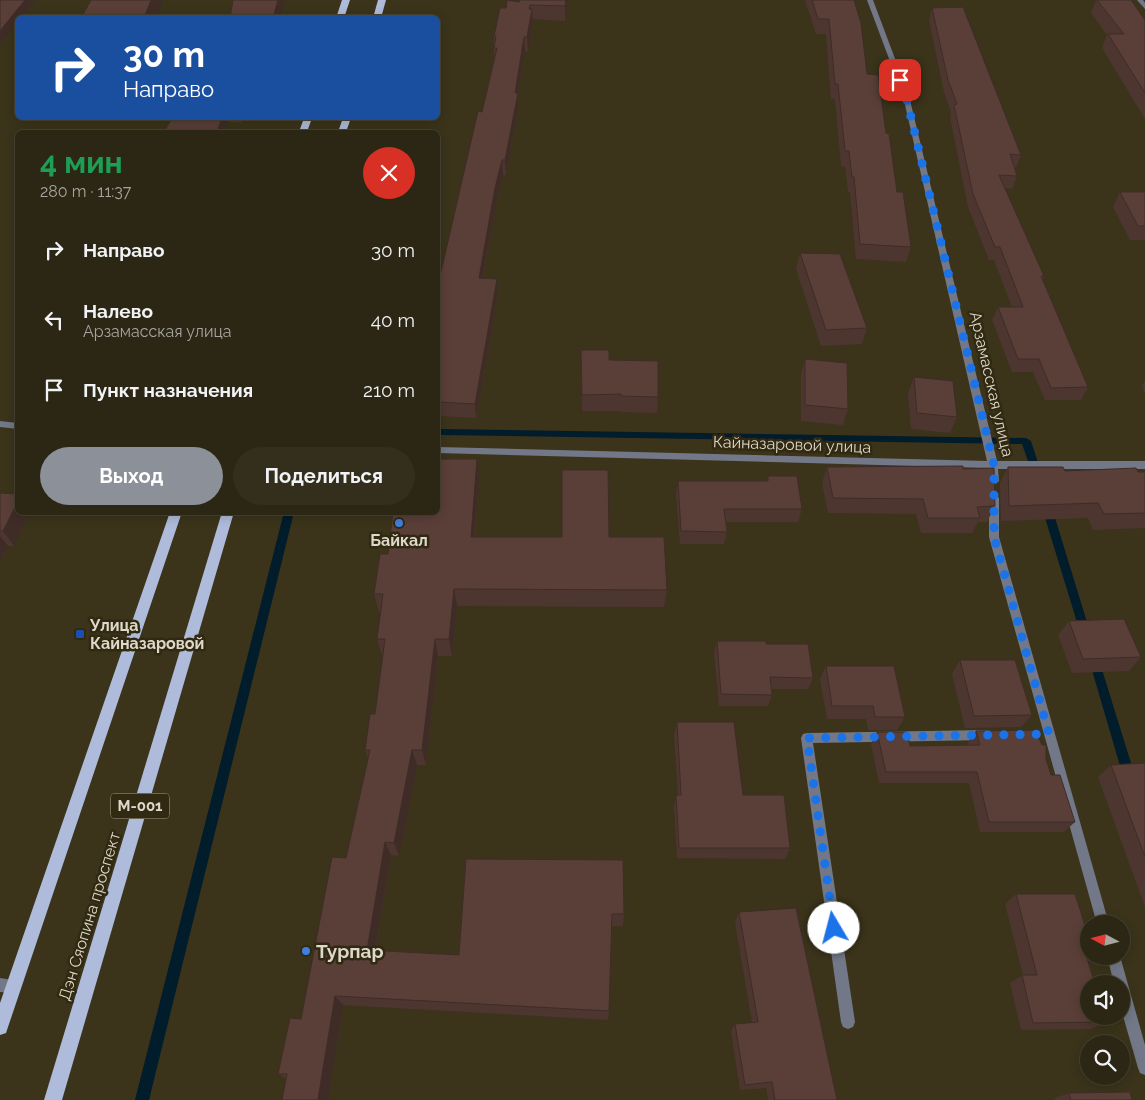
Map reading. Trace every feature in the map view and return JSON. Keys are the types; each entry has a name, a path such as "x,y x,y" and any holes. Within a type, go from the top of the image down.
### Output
{"main road":[{"path":"341,15 346,0"},
{"path":"378,15 382,0"},
{"path":"0,1027 7,985 175,515"},
{"name":"Дэн Сяопина проспект","path":"52,1100 227,515"}],"street":[{"name":"Арзамасская улица","path":"870,0 906,96 994,465 994,537 1044,734 1101,915"},
{"path":"1140,0 1145,7"},
{"path":"0,424 15,426"},
{"name":"Кайназаровой улица","path":"440,450 994,465 1145,465"},
{"path":"848,1022 807,738 1000,735"},
{"path":"1130,1016 1145,1068"}],"building":[{"path":"0,0 25,0 0,31"},
{"path":"91,0 151,0 145,15 83,15"},
{"path":"233,0 278,0 274,15 230,15"},
{"path":"507,0 519,2 520,0 566,0 565,6 530,5 529,9 532,9 527,37 524,37 515,93 518,93 505,160 502,160 495,188 479,278 497,279 475,404 440,402 440,276 478,111 482,112 497,48 494,48 496,36 494,36 500,8 506,8"},
{"path":"812,0 854,0 861,23 867,74 878,75 897,192 903,192 911,247 860,244 854,177 852,177 849,151 845,151 838,84 835,84 829,19 818,19"},
{"path":"1097,0 1131,0 1145,20 1145,93 1108,34 1124,34"},
{"path":"963,7 1021,155 1010,154 1017,176 999,175 1044,276 1041,276 1088,387 1051,388 1039,359 1018,359 998,307 1023,307 1000,247 995,247 973,194 954,105 957,104 948,80 932,8"},
{"path":"171,120 221,120 218,130 165,130"},
{"path":"1120,192 1145,192 1145,226 1138,226"},
{"path":"800,253 840,254 867,328 826,330"},
{"path":"581,350 609,350 609,360 658,361 658,397 621,396 621,394 582,395"},
{"path":"805,359 847,363 848,409 805,405"},
{"path":"914,377 953,381 957,417 917,413"},
{"path":"440,459 477,459 471,537 562,537 562,470 608,470 609,537 664,537 667,590 454,589 449,639 435,639 422,750 412,750 394,843 385,842 367,950 459,955 466,859 623,860 624,914 612,914 609,1011 335,996 318,1099 334,1100 282,1100 287,1074 278,1074 290,1018 301,1019 332,857 346,858 370,750 365,750 370,714 375,714 385,639 377,639 383,594 374,594 380,554 388,554 393,515 440,515"},
{"path":"963,466 963,469 994,468 995,506 977,507 980,518 928,518 923,499 833,498 827,467"},
{"path":"1008,467 1063,467 1065,471 1136,468 1138,472 1145,472 1145,513 1104,514 1098,503 1009,506"},
{"path":"768,476 797,476 802,509 724,509 727,532 681,531 678,481 768,481"},
{"path":"0,493 15,494 15,507 3,531 0,531"},
{"path":"1124,619 1141,657 1083,659 1069,621"},
{"path":"717,641 766,641 766,644 808,644 813,678 770,677 772,695 721,694"},
{"path":"960,660 1015,660 1032,715 974,716"},
{"path":"826,666 894,666 905,717 875,717 873,706 832,706"},
{"path":"677,722 734,722 743,795 784,795 790,848 679,848 676,795 681,795"},
{"path":"1035,730 1042,745 1046,745 1046,759 1051,775 1060,775 1075,822 989,822 977,772 886,772 877,732 907,732 910,746 980,745 976,731"},
{"path":"1145,763 1145,857 1111,765"},
{"path":"1016,894 1075,894 1082,915 1080,915 1080,965 1089,965 1092,975 1080,975 1080,1022 1033,1023 1022,975 1037,975"},
{"path":"796,908 837,1100 775,1100 772,1082 745,1085 735,1024 758,1022 739,912"},
{"path":"1130,1092 1132,1100 1071,1100 1069,1093"}],"waterway":[{"path":"440,432 1026,441 1036,472"},
{"path":"1047,508 1085,632"},
{"path":"142,1100 288,515"},
{"path":"1094,660 1129,776"}],"place":[{"name":"Байкал","path":"399,523"},
{"name":"Улица Кайназаровой","path":"80,634"},
{"name":"Турпар","path":"306,951"}],"route":[{"path":"834,928 807,738 1049,734 994,537 994,465 906,96 900,80"}]}
